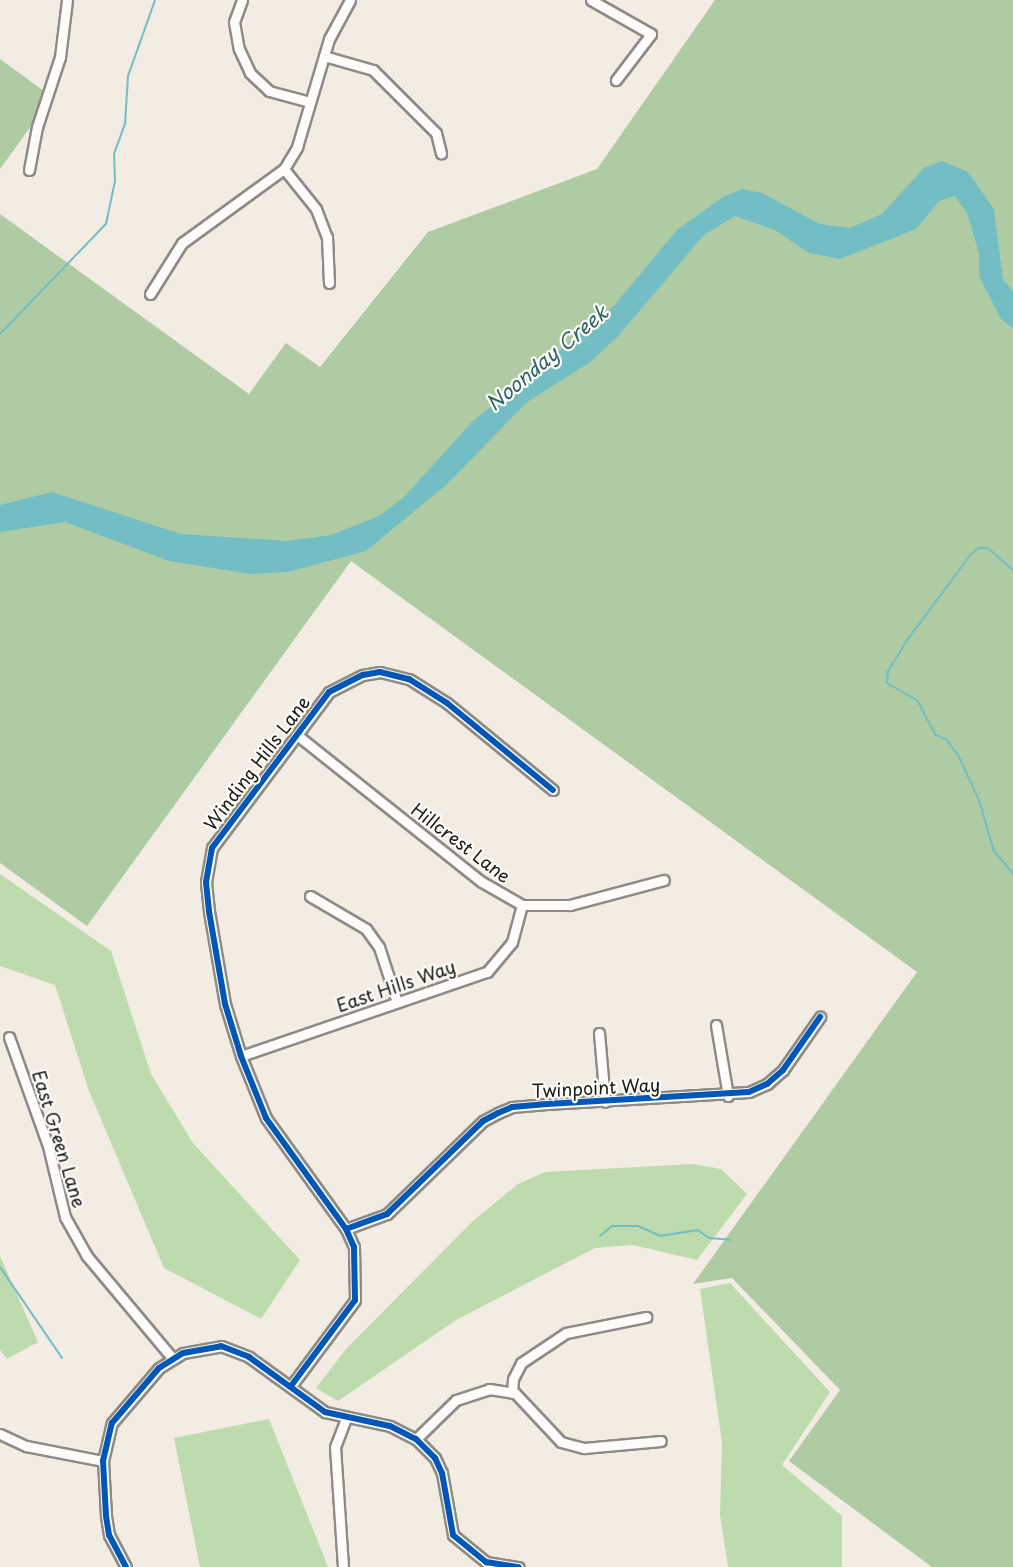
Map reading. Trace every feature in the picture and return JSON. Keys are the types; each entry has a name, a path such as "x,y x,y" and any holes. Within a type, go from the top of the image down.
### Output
{"street":[{"path":"29,170 37,127 60,57 67,0"},
{"path":"242,0 234,22 238,49 250,73 269,91 310,102"},
{"path":"150,294 182,243 284,169 297,147 324,56 350,0"},
{"path":"591,0 651,34 616,80"},
{"path":"324,56 373,70 436,133 441,153"},
{"path":"284,169 316,209 327,237 329,283"},
{"name":"Winding Hills Lane","path":"291,1386 355,1300 357,1269 346,1229 266,1118 241,1056 225,1004 208,901 208,862 221,834 297,735 341,683 363,675 394,673 447,703 553,790"},
{"name":"Hillcrest Lane","path":"297,735 482,882 522,904 570,905 664,880"},
{"path":"310,896 366,929 379,947 397,1002"},
{"name":"East Hills Way","path":"241,1056 487,972 512,942 522,904"},
{"name":"Twinpoint Way","path":"346,1229 387,1214 483,1121 498,1113 524,1106 728,1096 749,1092 775,1078 820,1017"},
{"path":"716,1025 728,1096"},
{"path":"599,1033 605,1102"},
{"name":"East Green Lane","path":"9,1037 48,1146 65,1217 87,1256 173,1359"},
{"path":"512,1393 513,1378 521,1363 566,1334 646,1317"},
{"path":"126,1567 109,1535 103,1461 112,1423 123,1406 159,1368 183,1353 221,1346 249,1357 325,1412 346,1419 390,1426 416,1439 435,1458 442,1473 453,1535 486,1562 519,1567"},
{"path":"416,1439 468,1393 489,1389 512,1393 526,1403 561,1442 584,1448 661,1441"},
{"path":"342,1567 335,1448 346,1419"},
{"path":"0,1434 26,1446 103,1461"}],"green space":[{"path":"715,0 1013,0 1013,1567 932,1567 789,1461 840,1390 732,1278 693,1284 917,972 351,561 87,926 0,863 0,214 249,394 286,343 320,367 428,232 597,169"},
{"path":"0,59 52,97 0,169"},
{"path":"0,874 111,951 151,1074 193,1143 300,1260 261,1319 164,1268 89,1091 55,985 0,966"},
{"path":"693,1164 721,1169 747,1194 697,1260 633,1245 595,1248 456,1320 338,1401 316,1388 346,1349 473,1221 518,1184 545,1172"},
{"path":"0,1256 38,1342 7,1359 0,1350"},
{"path":"730,1283 830,1392 782,1465 842,1516 842,1567 728,1567 720,1515 722,1442 700,1289"},
{"path":"269,1419 328,1567 200,1567 174,1438"}],"water":[{"path":"942,161 968,172 994,209 1003,280 1013,291 1013,328 1001,319 979,276 979,253 967,213 955,196 939,201 916,229 840,259 809,253 775,230 735,216 704,235 618,336 589,363 527,402 447,484 366,551 288,572 251,574 169,561 65,522 0,532 0,505 52,492 181,534 287,541 331,535 379,516 404,497 472,422 614,306 677,230 723,197 742,189 762,193 820,224 850,228 882,214 924,168"}],"waterway":[{"path":"0,334 106,224 115,181 114,154 125,124 128,76 155,0"},
{"name":"Noonday Creek","path":"1013,570 988,548 979,548 971,554 908,639 888,671 887,683 917,700 936,735 947,740 958,755 979,800 994,851 1013,874"},
{"path":"600,1236 612,1226 638,1226 660,1236 698,1230 709,1238 730,1240"},
{"path":"0,1267 62,1358"}],"cycle path":[{"path":"291,1386 355,1300 354,1247 346,1229 266,1118 241,1056 225,1004 209,911 206,882 212,848 329,692 363,675 380,672 409,679 447,703 553,790"},
{"path":"346,1229 387,1214 483,1121 498,1113 512,1107 547,1104 749,1092 767,1084 783,1070 820,1017"},
{"path":"126,1567 109,1535 106,1516 103,1461 112,1423 159,1368 183,1353 221,1346 249,1357 325,1412 390,1426 416,1439 435,1458 442,1473 453,1535 486,1562 519,1567"}]}
